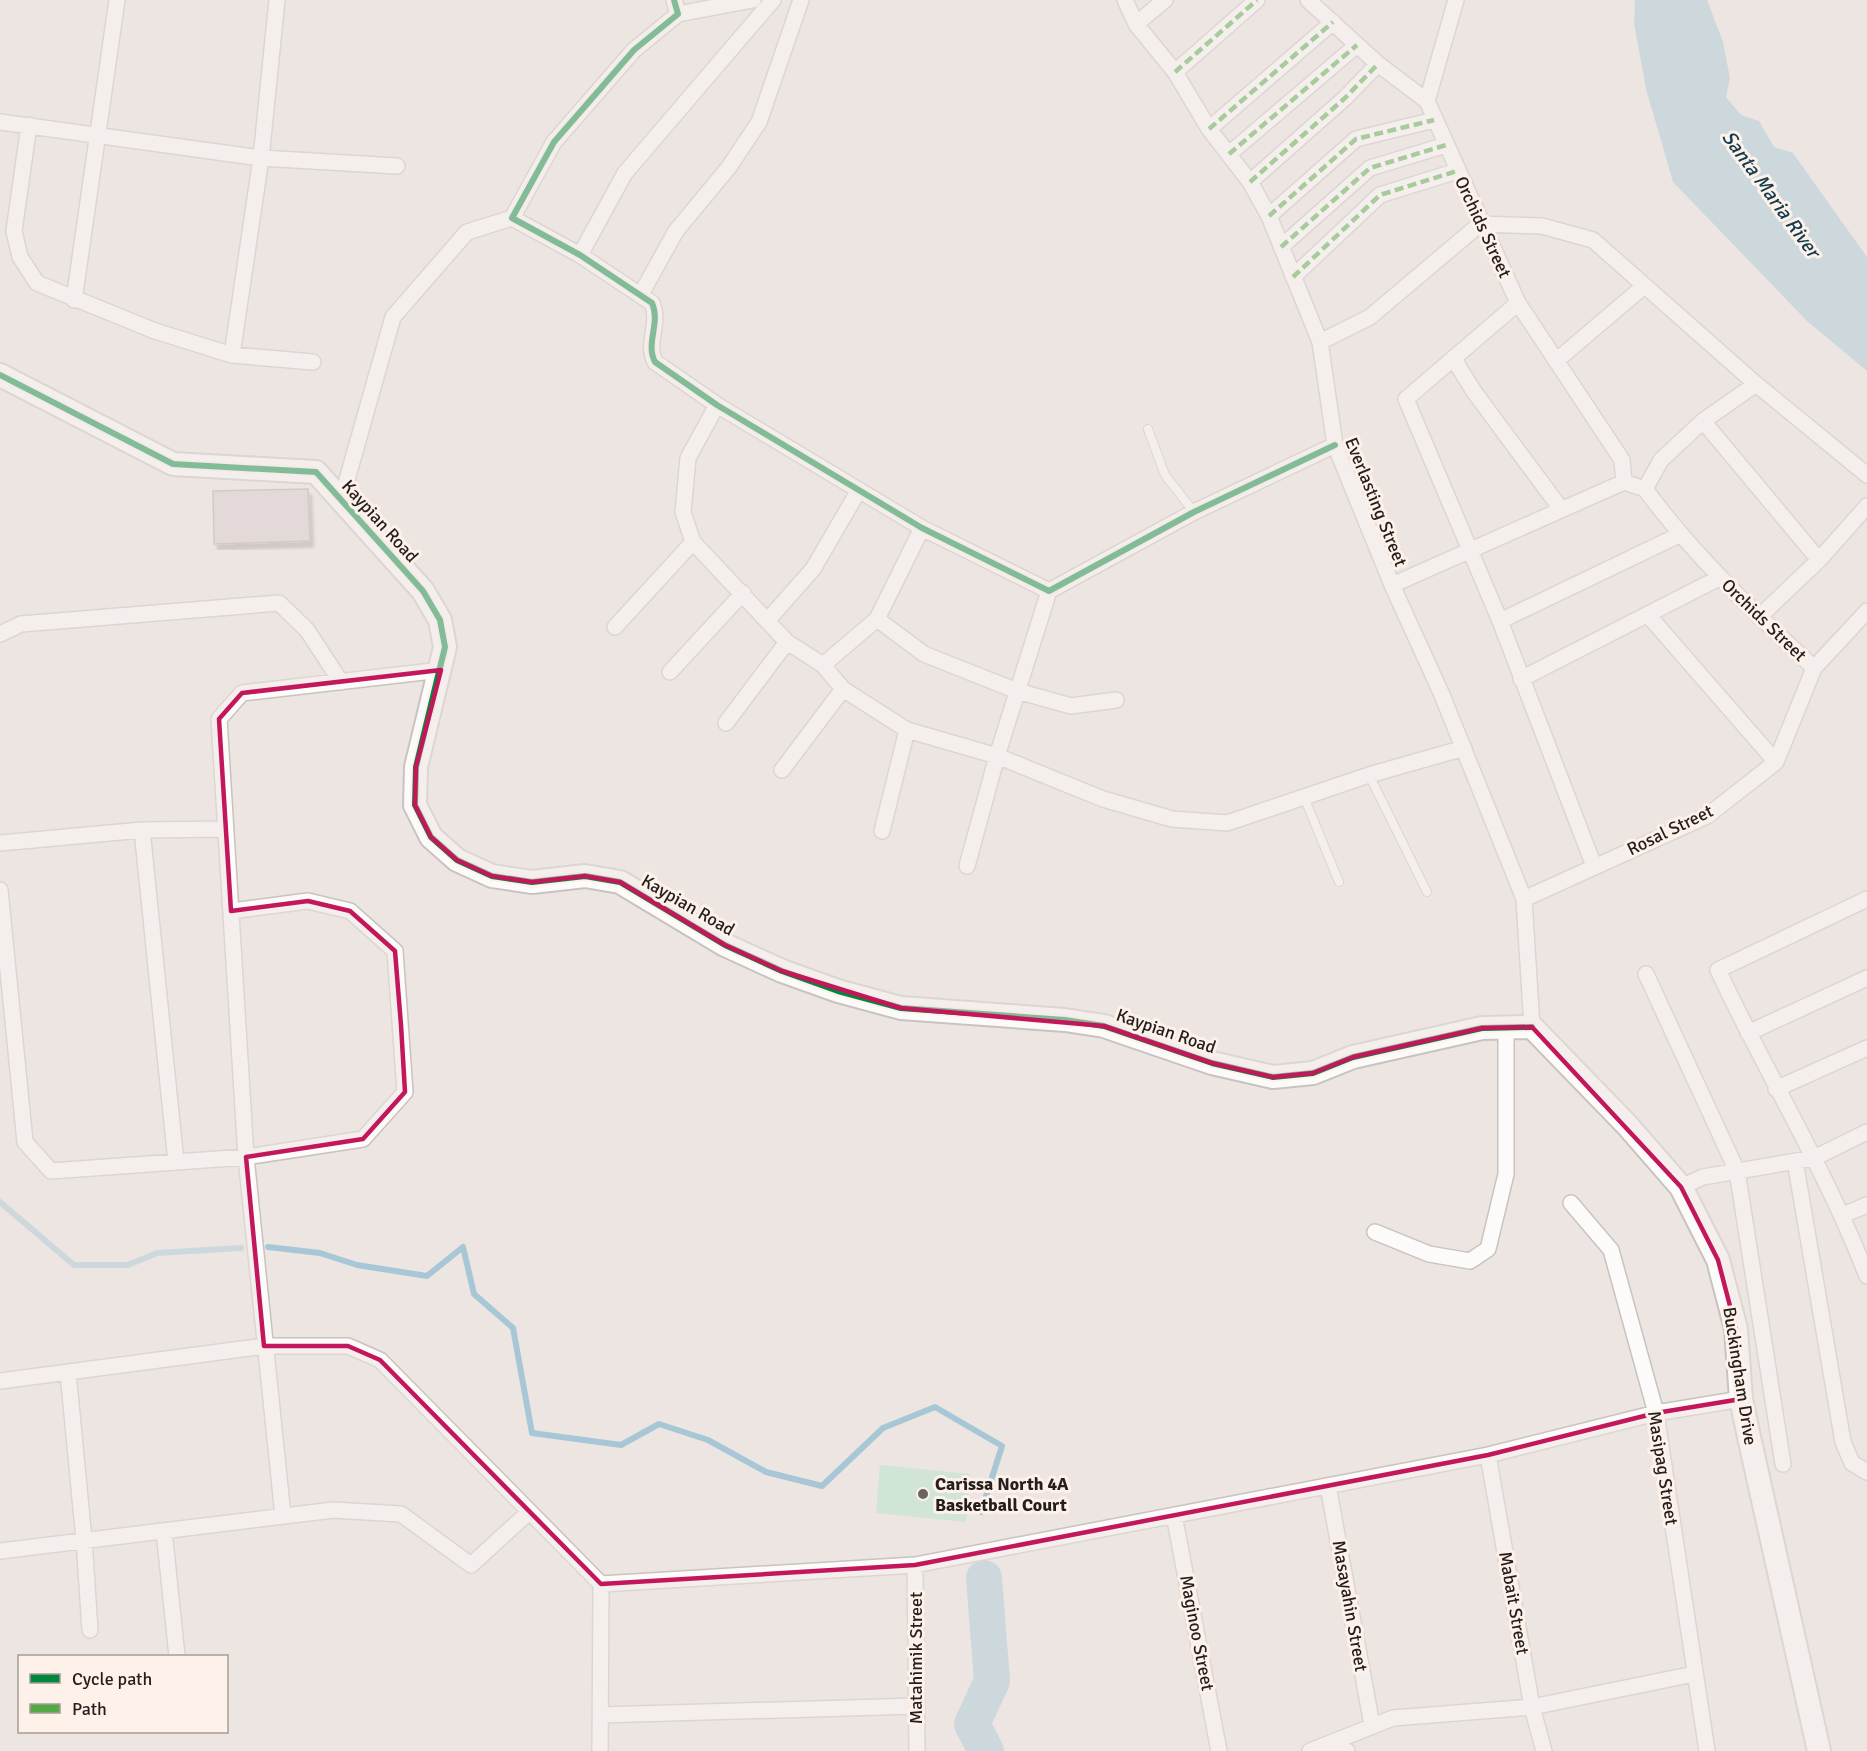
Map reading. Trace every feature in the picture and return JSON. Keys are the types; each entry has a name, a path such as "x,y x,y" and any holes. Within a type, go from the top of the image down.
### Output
{"street":[{"path":"74,300 117,0"},
{"path":"232,355 261,158 277,0"},
{"path":"341,501 393,316 467,232 512,218 554,142 634,50 676,7 753,0"},
{"path":"580,255 625,173 773,0"},
{"path":"642,294 676,231 729,167 759,122 801,0"},
{"name":"Everlasting Street","path":"1125,0 1136,24 1175,72 1209,129 1250,182 1269,216 1320,342 1335,445 1392,585 1464,748 1524,899 1532,1027"},
{"path":"1136,24 1165,0"},
{"path":"1175,72 1257,0"},
{"path":"1308,0 1378,64 1427,101 1456,0"},
{"path":"1209,129 1333,22"},
{"path":"1229,154 1357,45"},
{"path":"1250,182 1345,98 1378,64"},
{"name":"Orchids Street","path":"1427,101 1480,224 1518,303 1622,460 1624,482"},
{"path":"1269,216 1356,139 1434,120"},
{"path":"0,122 97,133 261,158 397,166"},
{"path":"29,125 14,231 20,258 37,283 155,332 232,355 313,362"},
{"path":"1281,247 1370,168 1446,145"},
{"path":"1293,277 1380,195 1457,171"},
{"path":"512,218 580,255 642,294 652,303 656,312 650,353 655,362 717,405 922,528 1048,591"},
{"path":"1320,342 1370,317 1480,224 1542,226 1593,240 1643,287 1756,384 1867,475"},
{"path":"1556,361 1643,287"},
{"path":"1518,303 1406,399 1500,621 1594,866"},
{"path":"1453,358 1475,393 1561,509"},
{"name":"Kaypian Road","path":"0,375 173,464 316,472 423,591 440,620 446,647 416,767 415,806 430,837 457,860 492,876 532,882 585,876 620,882 725,945 782,971 838,991 901,1008 1065,1020 1104,1026 1212,1063 1273,1077 1313,1073 1353,1057 1472,1030 1532,1027"},
{"path":"1392,585 1624,482 1645,489 1662,460 1702,421 1756,384"},
{"path":"717,405 688,458 683,512 693,542 787,642 823,665 843,689 907,730 997,756 1103,799 1172,819 1227,823 1369,775 1464,748"},
{"path":"1702,421 1819,560"},
{"path":"967,866 997,756 1048,591 1194,512 1335,445"},
{"name":"Orchids Street","path":"1645,489 1679,535 1719,578 1814,668"},
{"path":"767,621 813,569 859,490"},
{"path":"1759,617 1819,560 1867,506"},
{"path":"823,665 877,619 922,528"},
{"path":"1500,621 1679,535"},
{"path":"615,627 693,542"},
{"path":"1521,679 1719,578"},
{"path":"670,672 742,593"},
{"path":"0,633 21,624 279,603 307,630 341,682"},
{"name":"Rosal Street","path":"1524,899 1707,816 1776,762 1814,668 1867,611"},
{"path":"1648,615 1776,762"},
{"path":"877,619 924,654 1017,691 1071,706 1116,700"},
{"path":"726,723 787,642"},
{"path":"283,1516 246,1157 219,719 242,693 441,670"},
{"path":"782,770 843,689"},
{"path":"882,831 907,730"},
{"path":"0,843 142,830 225,829"},
{"path":"142,830 176,1162"},
{"path":"0,890 25,1142 51,1171 246,1157 363,1139 405,1092 395,951 350,911 309,902 231,911"},
{"path":"1867,899 1718,970 1776,1089 1843,1215 1867,1276"},
{"path":"1646,974 1737,1171 1783,1464"},
{"path":"1748,1033 1867,978"},
{"path":"1375,1232 1439,1256 1470,1261 1488,1249 1506,1174 1506,1027"},
{"name":"Buckingham Drive","path":"1532,1027 1627,1125 1681,1187 1718,1260 1736,1329 1741,1399 1820,1751"},
{"path":"1776,1089 1867,1048"},
{"path":"1681,1187 1704,1177 1814,1158 1867,1132"},
{"path":"1795,1161 1843,1442 1852,1463 1867,1472"},
{"name":"Masipag Street","path":"1571,1203 1611,1250 1656,1413 1707,1751"},
{"path":"1843,1215 1867,1205"},
{"path":"0,1381 264,1346 348,1346 380,1360 600,1584 600,1751"},
{"path":"68,1372 90,1630"},
{"path":"600,1584 915,1565 1488,1455 1656,1413 1741,1399"},
{"name":"Mabait Street","path":"1488,1455 1533,1707 1544,1751"},
{"name":"Masayahin Street","path":"1328,1486 1372,1725"},
{"path":"0,1551 333,1510 401,1514 471,1565 530,1512"},
{"name":"Maginoo Street","path":"1174,1515 1219,1751"},
{"path":"164,1531 177,1655"},
{"name":"Matahimik Street","path":"915,1565 917,1751"},
{"path":"1315,1749 1393,1718 1533,1707 1694,1674"},
{"path":"600,1715 916,1706"},
{"path":"1315,1749 1347,1751"}],"lane":[{"path":"1148,429 1165,476 1194,512"},
{"path":"1369,775 1428,892"},
{"path":"1304,797 1339,882"}],"highlighted area":[{"path":"441,670 416,767 415,805 431,837 457,860 492,876 532,882 585,876 620,882 725,945 782,971 901,1008 1104,1026 1212,1063 1273,1077 1313,1073 1353,1057 1482,1028 1532,1027 1681,1187 1718,1260 1736,1329 1741,1399 1656,1413 1488,1455 915,1565 601,1584 380,1360 348,1346 264,1346 246,1157 363,1139 405,1092 401,1025 395,951 350,911 308,901 231,911 219,719 242,693"}],"green space":[{"name":"Carissa North 4A Basketball Court","path":"880,1465 970,1474 966,1522 876,1513"}],"water":[{"name":"Santa Maria River","path":"1635,0 1707,0 1723,42 1730,78 1726,97 1741,115 1759,121 1774,147 1793,153 1867,257 1867,371 1807,321 1673,182 1646,89 1634,23"}],"building":[{"path":"308,489 310,541 214,544 213,491"}],"waterway":[{"path":"0,1202 74,1265 128,1265 157,1253 241,1248"},
{"path":"268,1247 320,1253 357,1265 427,1276 463,1247 474,1294 513,1328 532,1433 621,1445 659,1424 708,1440 766,1472 822,1486 883,1428 935,1407 1002,1446 981,1512"},
{"path":"984,1578 992,1681 972,1724 986,1751"}],"marked path":[{"path":"1175,72 1257,0"},
{"path":"1209,129 1333,22"},
{"path":"1229,154 1357,45"},
{"path":"1250,182 1345,98 1378,64"},
{"path":"1269,216 1356,139 1434,120"},
{"path":"1281,247 1370,168 1446,145"},
{"path":"1293,277 1380,195 1457,171"}],"cycle path":[{"path":"674,0 678,14 634,50 554,142 512,218 580,255 652,303 655,318 652,355 655,362 717,405 922,528 1049,591 1194,512 1335,445"},
{"path":"0,375 173,464 316,472 423,591 440,620 445,647 416,767 415,805 431,837 457,860 492,876 532,882 585,876 620,882 725,945 782,971 838,991 901,1008 1065,1020 1104,1026 1212,1063 1273,1077 1313,1073 1353,1057 1482,1028 1532,1027"}],"place":[{"name":"Carissa North 4A Basketball Court","path":"923,1494"}]}
